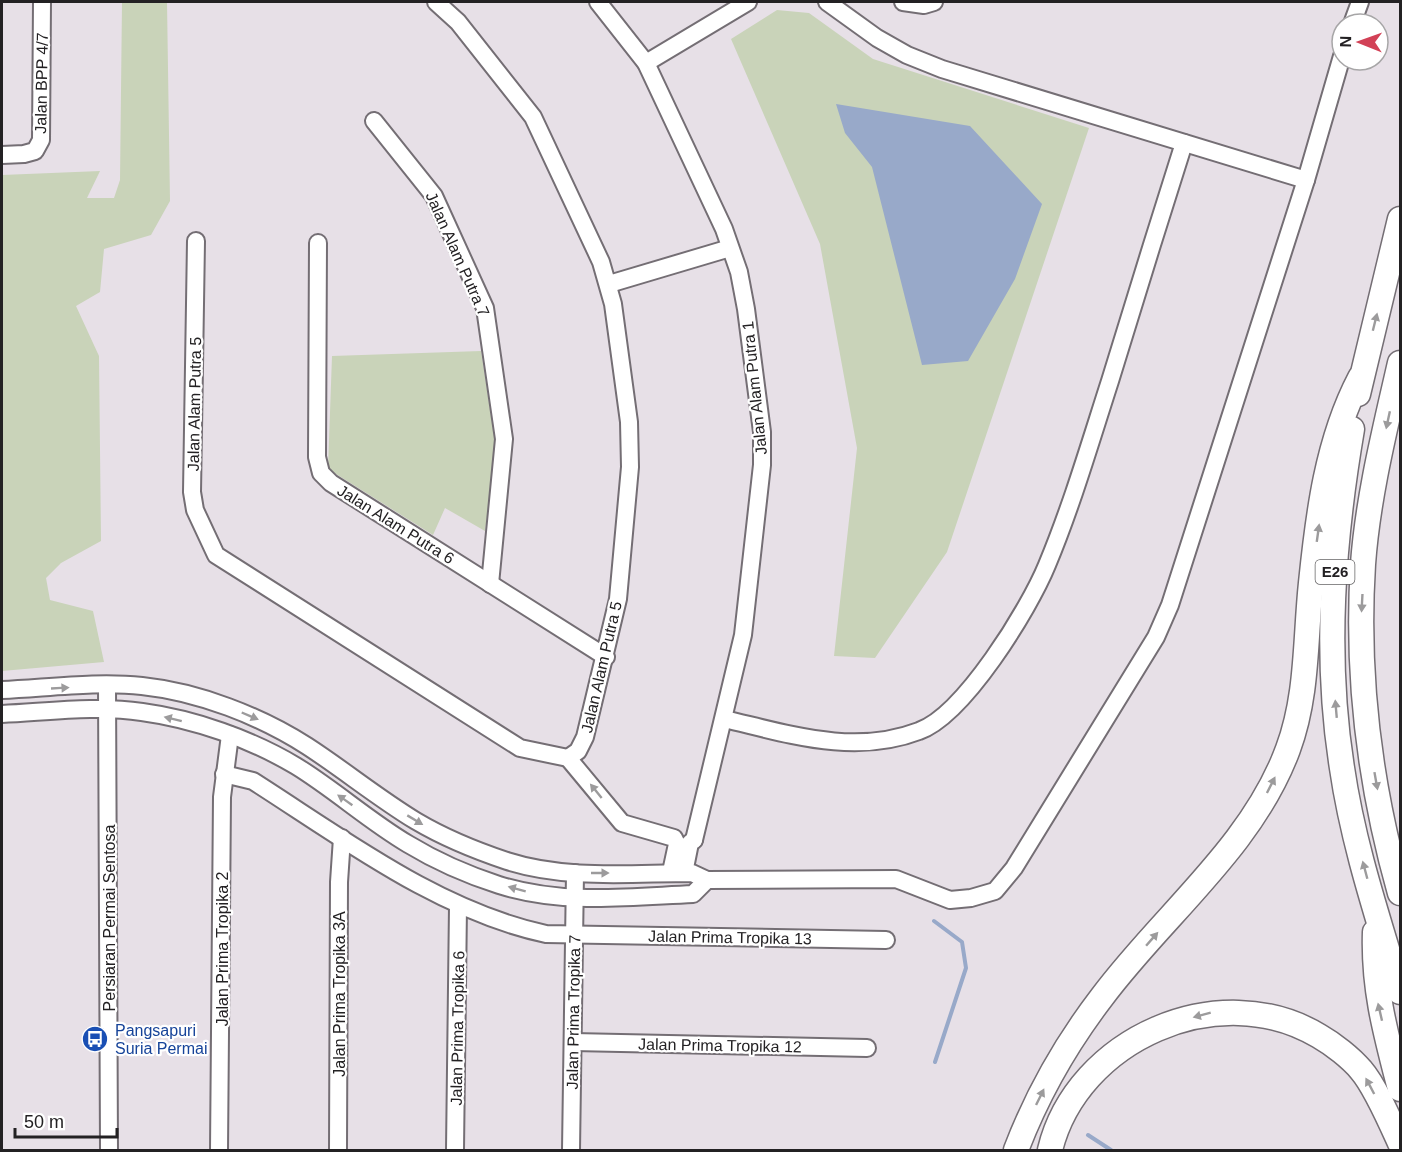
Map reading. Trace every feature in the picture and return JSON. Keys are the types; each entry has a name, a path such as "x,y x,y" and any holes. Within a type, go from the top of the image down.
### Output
{"highway":[{"name":"E26","path":"1401,219 1360,378 1339,523 1332,613 1332,661 1341,767 1353,827 1401,992"},
{"name":"E26","path":"1401,363 1368,524 1361,614 1367,723 1401,893"},
{"path":"1016,1150 1057,1061 1102,996 1250,822 1288,748 1304,688 1311,584 1327,470 1343,410 1360,378"},
{"path":"1376,912 1374,956 1379,1008 1401,1089"},
{"path":"1050,1150 1055,1130 1074,1093 1110,1056 1142,1035 1210,1012 1246,1012 1288,1021 1320,1036 1362,1071 1401,1143"}],"street":[{"name":"Jalan BPP 4/7","path":"2,155 24,154 35,150 41,140 42,2"},
{"name":"Jalan Alam Putra 5","path":"196,241 192,492 195,510 216,555 514,745 541,754 568,758 583,745 606,657 618,599 630,467 629,422 609,284 551,151 533,117 458,22 436,2"},
{"name":"Jalan Alam Putra 1","path":"598,2 646,63 730,248 746,309 762,432 762,465 743,635 694,840 690,843 688,874"},
{"path":"646,63 748,2"},
{"path":"827,2 877,38 924,62 1306,180"},
{"path":"903,2 924,5 934,2"},
{"path":"2,690 107,685 142,686 188,695 235,710 271,725 307,746 416,822 507,861 575,873 896,879 950,900 972,898 995,891 1014,868 1156,637 1170,605 1306,180 1337,72"},
{"name":"Jalan Alam Putra 7","path":"374,122 434,196 485,308 504,439 490,584"},
{"path":"724,719 813,740 856,744 893,739 921,731 947,714 981,674 1021,616 1047,567 1079,480 1184,143"},
{"name":"Jalan Alam Putra 6","path":"318,243 317,457 321,473 331,483 606,657"},
{"path":"609,284 730,248"},
{"name":"Persiaran Permai Sentosa","path":"107,685 109,1150"},
{"path":"2,714 142,712 229,742 262,748 296,767 407,844 438,860 498,884 533,894 574,900 693,894 674,838 622,823 568,758"},
{"name":"Jalan Prima Tropika 2","path":"219,1150 224,774 229,742"},
{"name":"Jalan Prima Tropika 13","path":"224,774 253,781 342,838 458,906 513,927 546,934 574,935 886,940"},
{"name":"Jalan Prima Tropika 3A","path":"338,1150 339,882 342,838"},
{"name":"Jalan Prima Tropika 7","path":"571,1150 575,873"},
{"name":"Jalan Prima Tropika 6","path":"456,1150 458,906"},
{"name":"Jalan Prima Tropika 12","path":"573,1042 867,1048"}],"green space":[{"path":"122,2 167,2 170,201 151,235 104,249 100,292 76,306 99,356 101,541 61,563 46,578 50,600 93,611 104,662 2,671 2,175 100,171 87,198 114,198 120,180"},
{"path":"777,10 809,13 873,59 1089,128 947,552 875,658 834,656 857,448 820,244 731,39"},
{"path":"481,351 496,449 485,531 445,508 433,535 328,469 332,356"}],"water":[{"path":"836,104 970,126 1042,204 1015,279 968,361 922,365 872,167 845,133"}],"waterway":[{"path":"934,921 962,942 966,968 935,1062"},
{"path":"1088,1135 1111,1150"}],"place":[{"name":"Pangsapuri Suria Permai","path":"95,1039"}]}
